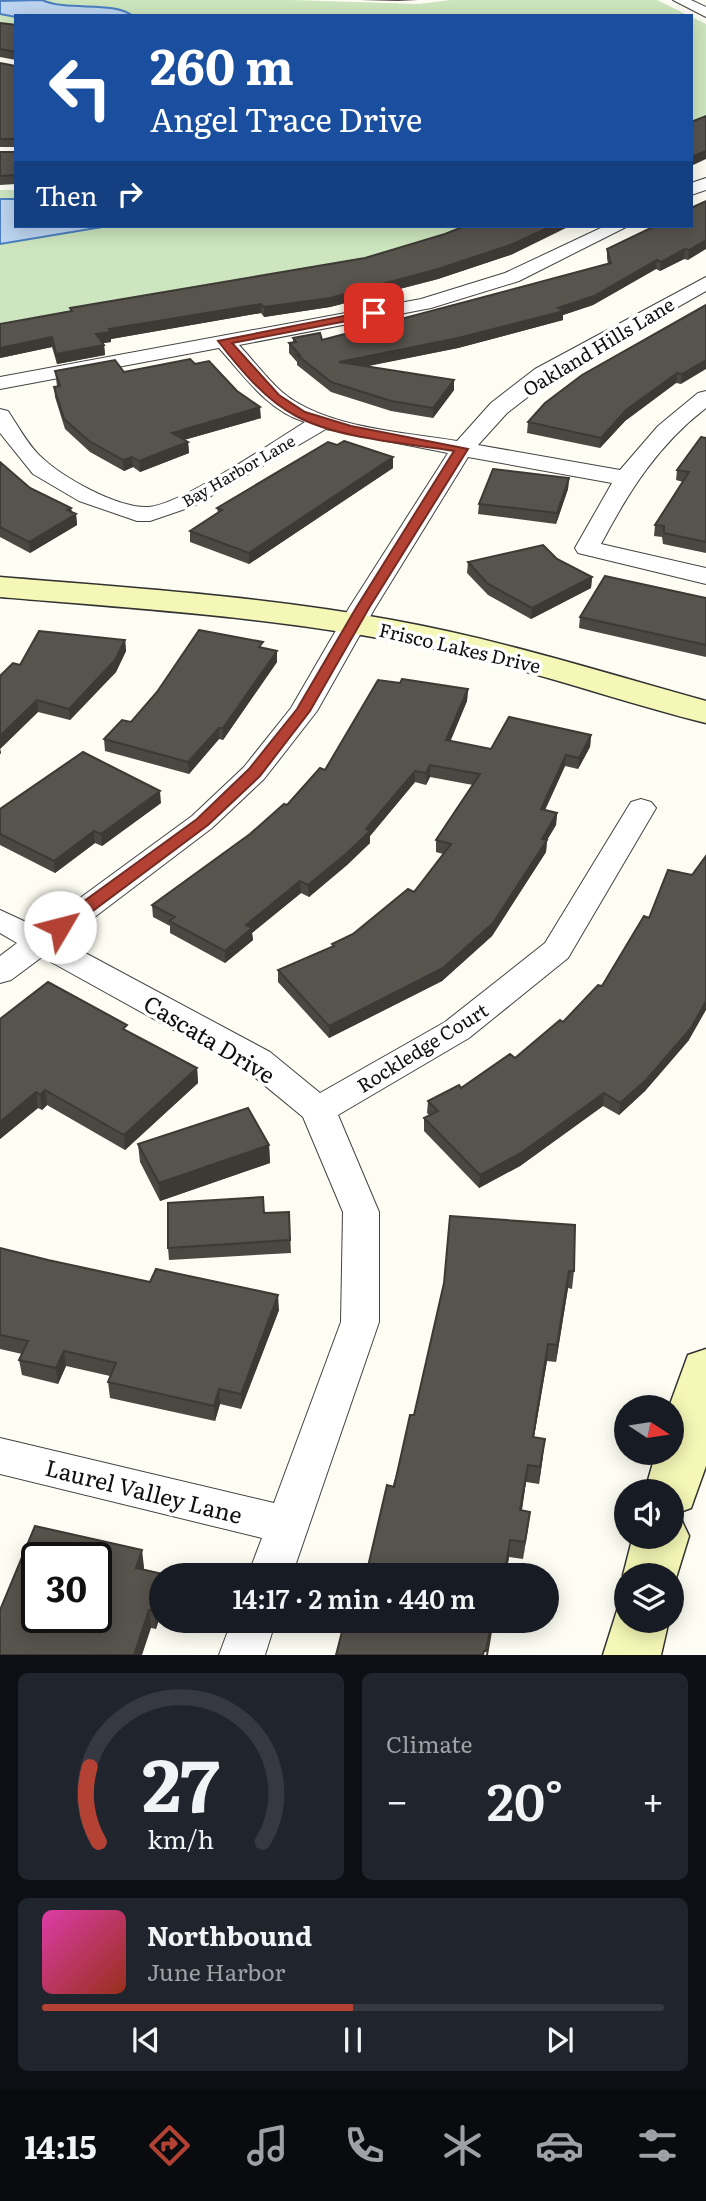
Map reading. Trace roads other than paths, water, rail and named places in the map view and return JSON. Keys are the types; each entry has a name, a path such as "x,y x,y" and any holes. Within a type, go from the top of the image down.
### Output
{"street":[{"path":"680,0 706,13"},
{"path":"0,383 424,304 512,277 615,228"},
{"name":"Oakland Hills Lane","path":"0,972 202,822 254,773 303,711 353,624 461,449 499,408 543,373 706,283"},
{"path":"224,341 275,397 301,414 349,429 624,478"},
{"path":"706,398 682,415 646,448 624,478 587,548 706,576"},
{"path":"682,415 706,422"},
{"name":"Bay Harbor Lane","path":"0,416 33,462 74,490 134,513 151,514 181,503 323,421"},
{"name":"Frisco Lakes Drive","path":"0,587 247,608 393,630 545,667 706,712"},
{"name":"Rockledge Court","path":"318,1110 457,1030 557,950 641,808"},
{"name":"Cascata Drive","path":"0,920 258,1061 318,1110 361,1212 360,1322 274,1563"},
{"path":"675,1479 706,1370"},
{"name":"Laurel Valley Lane","path":"0,1456 288,1525"},
{"path":"242,1655 250,1633"},
{"path":"632,1655 637,1633"}],"water":[{"path":"42,0 65,5 114,8 129,14 14,14 14,17 0,14 0,1"},
{"path":"0,199 14,199 14,228 96,228 0,244"}]}
